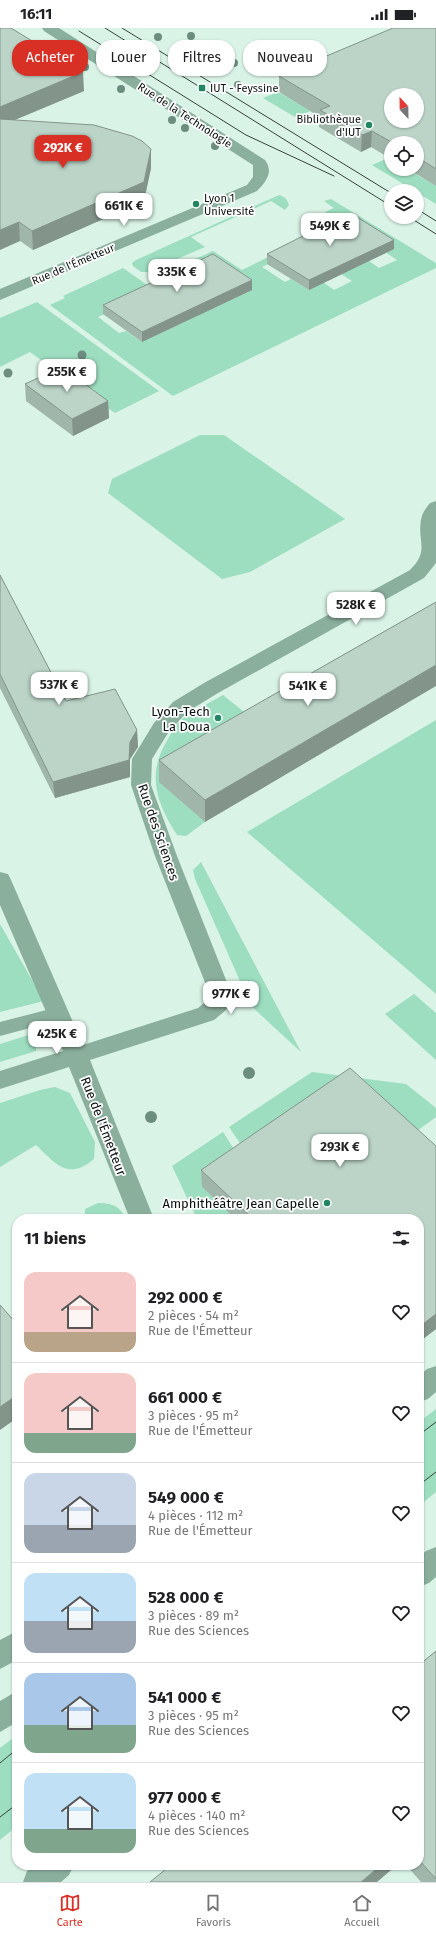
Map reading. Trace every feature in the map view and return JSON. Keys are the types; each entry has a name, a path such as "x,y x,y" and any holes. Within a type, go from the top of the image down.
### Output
{"street":[{"name":"Rue de la Technologie","path":"49,28 260,163"},
{"name":"Rue de l'Émetteur","path":"0,296 252,188 260,180 263,172 260,163"},
{"name":"Rue des Sciences","path":"0,1080 206,1014 220,1002 219,990 166,856 141,785 142,759 161,728 180,707 211,688 417,574 429,559 430,540 428,521 436,506"},
{"name":"Rue de l'Émetteur","path":"0,880 76,1055 140,1214"},
{"path":"424,1387 436,1377"},
{"path":"424,1570 436,1560"},
{"path":"0,1656 12,1648"},
{"path":"0,1718 12,1708"},
{"path":"38,1882 53,1870"}],"lane":[{"path":"0,1029 58,1014"}],"green space":[{"path":"278,92 311,111 295,117 263,98"},
{"path":"384,160 384,172 372,165"},
{"path":"390,176 419,176 436,186 436,204 424,197 424,184 403,184"},
{"path":"279,195 286,198 289,205 285,210 271,201 191,237 205,247 147,272 141,272 133,266 132,263 136,260"},
{"path":"331,199 436,263 436,268 173,396 50,305 65,298 63,296 123,268 166,298 146,295 98,317 119,333 126,331 142,342 191,319 195,298 211,309 245,293 156,282 155,278 159,275 213,251 242,270 308,237 313,241 262,267 285,282 291,279 309,290 323,282 334,290 352,281 341,274 369,261 379,268 397,260 325,212 334,208 324,201"},
{"path":"37,302 159,391 115,413 30,352 0,367 0,318"},
{"path":"200,435 224,435 345,519 250,572 222,579 108,493 112,479"},
{"path":"223,695 259,724 205,822 186,836 177,835 159,799 156,788 157,764 161,752 175,726 194,711"},
{"path":"436,720 436,994 247,832"},
{"path":"201,862 301,1052 251,1006 195,879 193,870"},
{"path":"0,924 44,1001 0,1012"},
{"path":"414,994 436,1013 436,1060 385,1014"},
{"path":"38,1032 36,1051 0,1062 0,1044"},
{"path":"312,1072 406,1084 436,1108 436,1117 406,1139 248,1155 229,1127"},
{"path":"55,1087 70,1093 95,1142 94,1159 77,1169 69,1169 56,1164 36,1145 0,1167 0,1103 40,1090"},
{"path":"223,1132 241,1160 202,1187 230,1214 195,1214 172,1166"},
{"path":"98,1203 107,1204 115,1206 123,1214 85,1214 85,1209"},
{"path":"436,1409 436,1492 424,1502 424,1418"},
{"path":"12,1739 12,1830 0,1840 0,1748"}],"building":[{"path":"0,28 11,28 31,40 12,40 12,76 74,76 0,107"},
{"path":"393,28 436,28 436,169 424,161 424,136 384,136 384,138 372,131 362,135 320,110 330,106 279,76 327,76 327,56"},
{"path":"0,119 94,125 132,136 142,141 151,149 144,182 32,231 19,222 0,230"},
{"path":"352,214 394,240 309,280 267,254 301,237"},
{"path":"213,254 252,280 142,332 103,305"},
{"path":"62,367 108,401 72,419 25,384"},
{"path":"0,575 66,701 115,689 137,730 130,742 129,760 53,782 0,674"},
{"path":"436,602 436,665 205,800 159,760"},
{"name":"Amphithéâtre Jean Capelle","path":"350,1068 436,1146 436,1314 424,1323 424,1214 248,1214 201,1170"},
{"path":"0,1305 12,1318 12,1399 0,1407"},
{"path":"436,1651 436,1879 424,1866 424,1661"},
{"path":"165,1870 375,1870 361,1882 150,1882"}],"tram line":[{"path":"105,28 384,202"},
{"path":"122,28 384,189"},
{"path":"79,31 246,135 334,176"},
{"path":"424,213 436,221"},
{"path":"420,224 436,234"},
{"path":"424,1431 436,1422"},
{"path":"424,1481 436,1472"},
{"path":"0,1763 12,1753"},
{"path":"0,1817 12,1808"}],"place":[{"name":"IUT - Feyssine","path":"202,88"},
{"name":"Bibliothèque d'IUT","path":"369,125"},
{"name":"Lyon 1 Université","path":"196,204"},
{"name":"Lyon-Tech La Doua","path":"218,718"},
{"name":"Amphithéâtre Jean Capelle","path":"327,1203"}]}
